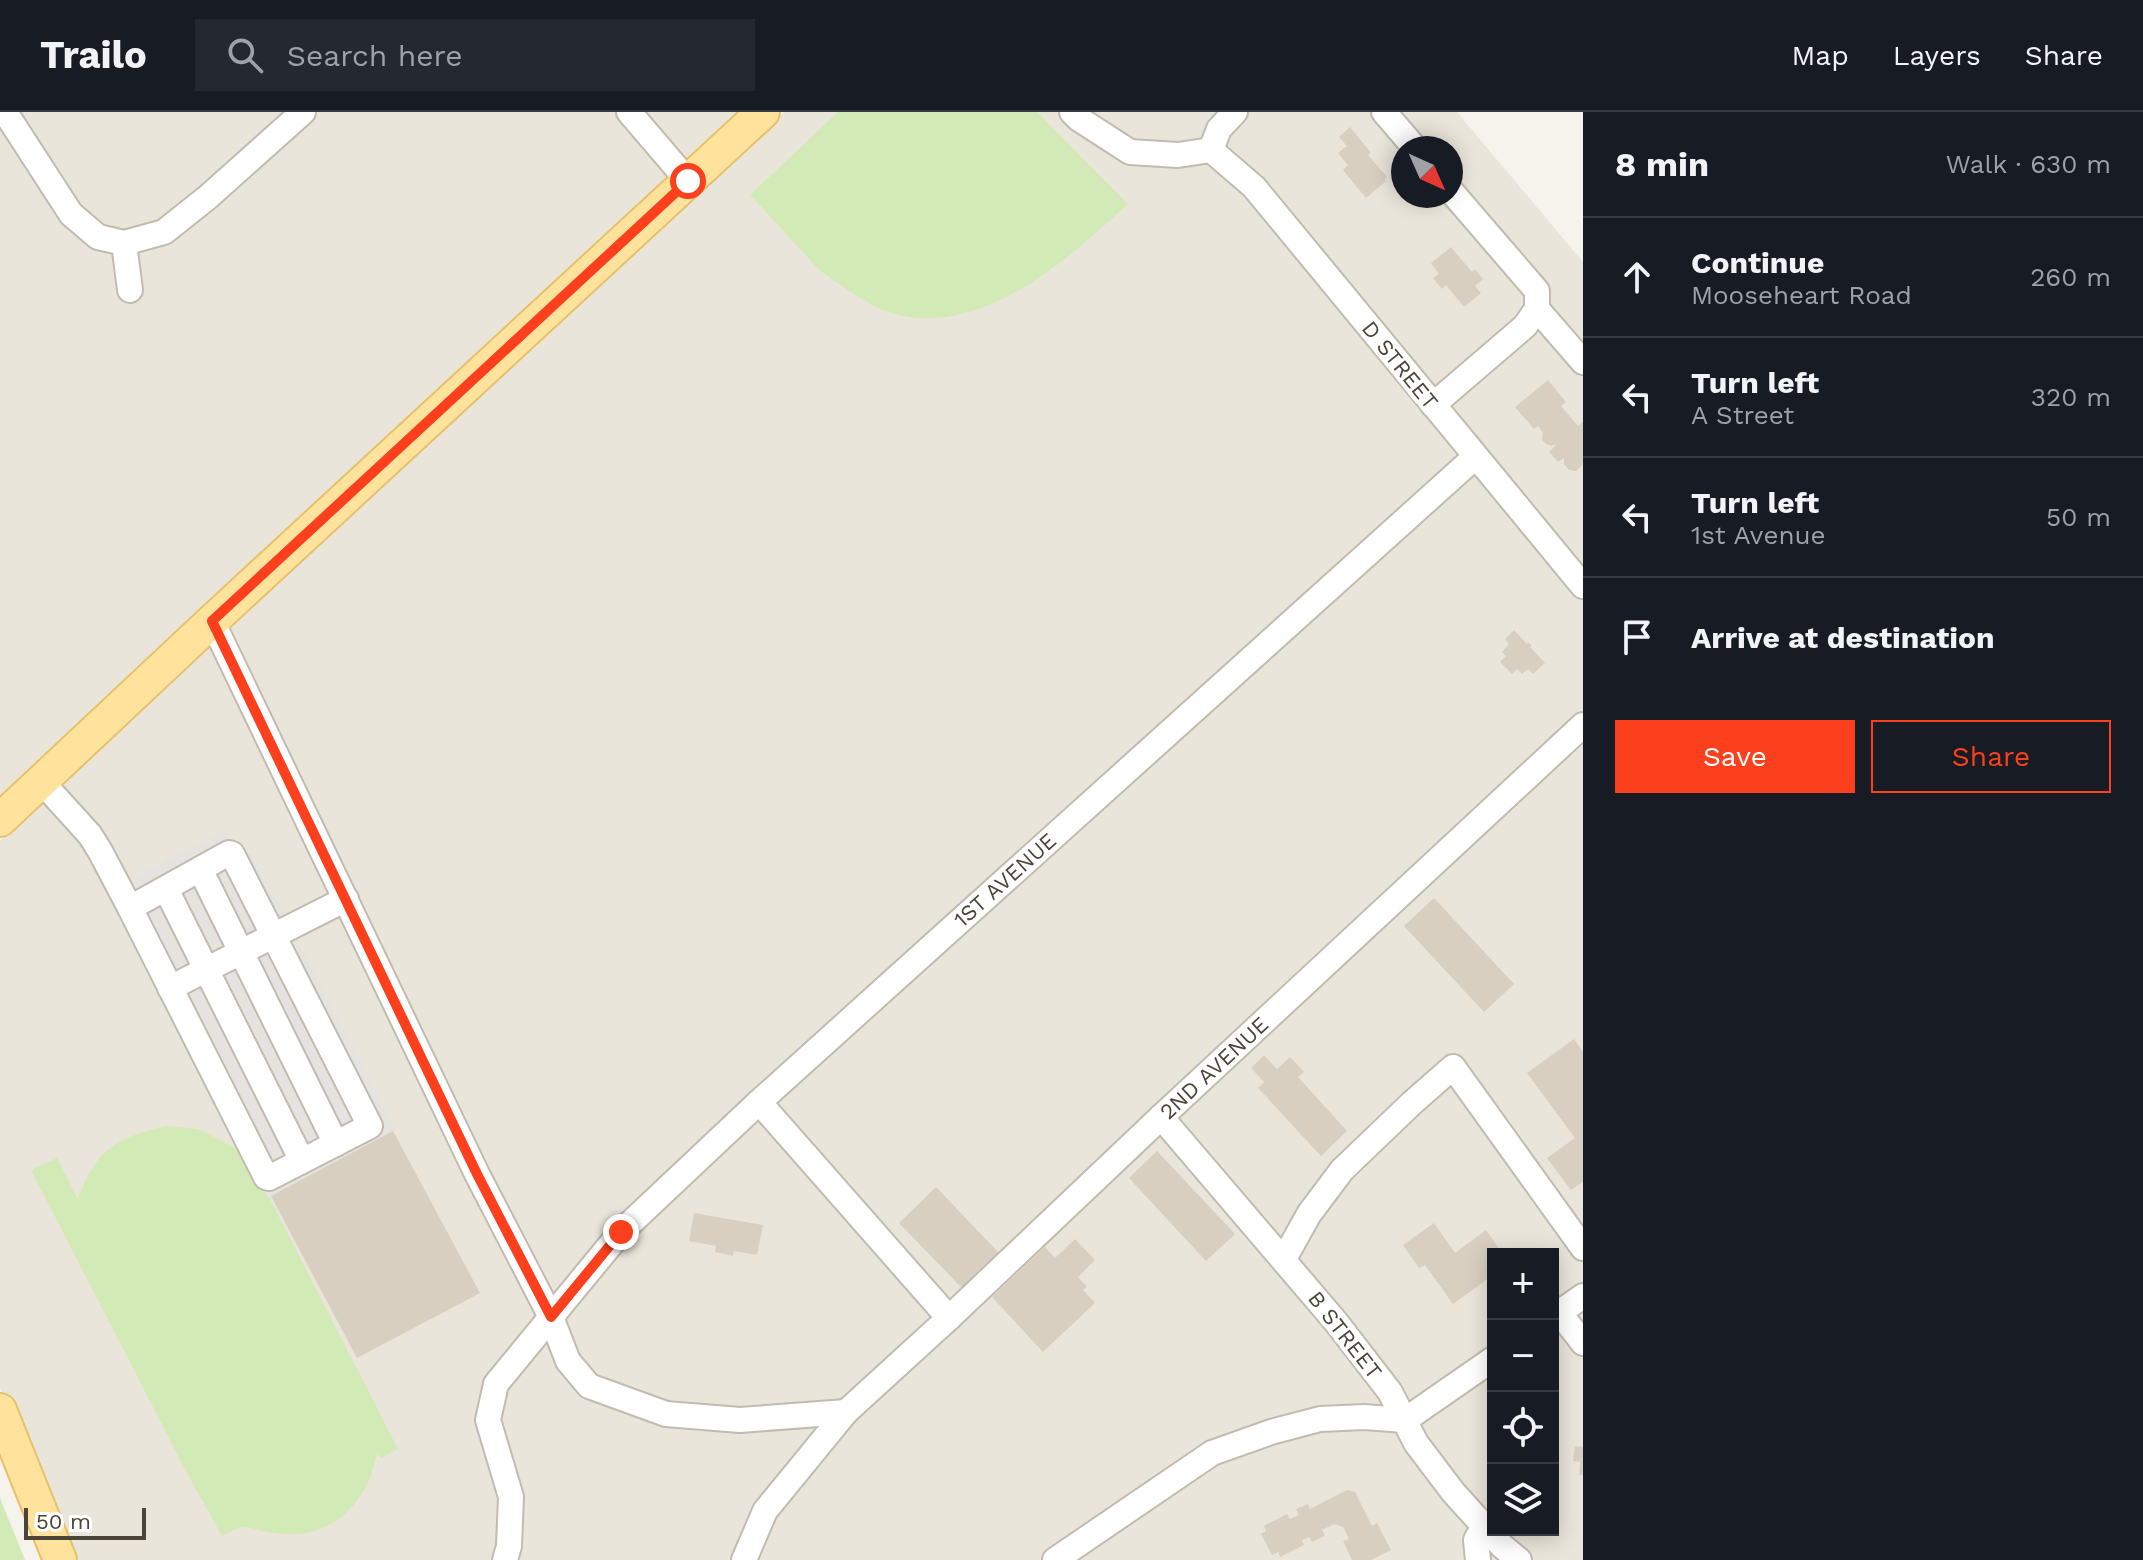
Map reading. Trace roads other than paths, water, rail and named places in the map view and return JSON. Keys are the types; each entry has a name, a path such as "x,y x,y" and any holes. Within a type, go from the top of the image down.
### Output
{"main road":[{"path":"0,820 763,112"},
{"path":"0,1410 60,1560"}],"street":[{"path":"5,112 71,214 98,237 124,243 164,232 303,112"},
{"path":"629,112 688,181"},
{"path":"1384,112 1405,136"},
{"path":"1079,114 1130,152 1178,155 1211,150 1219,129 1232,113"},
{"name":"D STREET","path":"1211,150 1254,187 1583,586"},
{"path":"1433,405 1525,326 1537,309 1537,291 1463,205"},
{"path":"124,243 130,290"},
{"path":"1537,309 1583,362"},
{"name":"1ST AVENUE","path":"505,1560 509,1546 511,1497 488,1420 496,1384 621,1232 759,1102 1475,457"},
{"path":"212,621 477,1174 551,1317 568,1361 589,1386 666,1414 740,1420 846,1412"},
{"name":"2ND AVENUE","path":"744,1560 765,1511 846,1412 1583,725"},
{"path":"41,781 90,835 100,851 266,1177 370,1126 232,854 130,908"},
{"path":"200,869 336,1144"},
{"path":"166,889 302,1161"},
{"path":"170,988 346,899"},
{"path":"1284,1259 1309,1214 1342,1170 1453,1067 1583,1248"},
{"path":"759,1102 949,1318"},
{"name":"B STREET","path":"1161,1117 1284,1259 1390,1392 1416,1443 1453,1492 1502,1546 1519,1560"},
{"path":"1559,1313 1583,1296"},
{"path":"1559,1318 1583,1343"},
{"path":"1055,1560 1212,1453 1320,1419 1364,1417 1405,1420 1487,1363"},
{"path":"1478,1560 1476,1540 1484,1526"}]}
